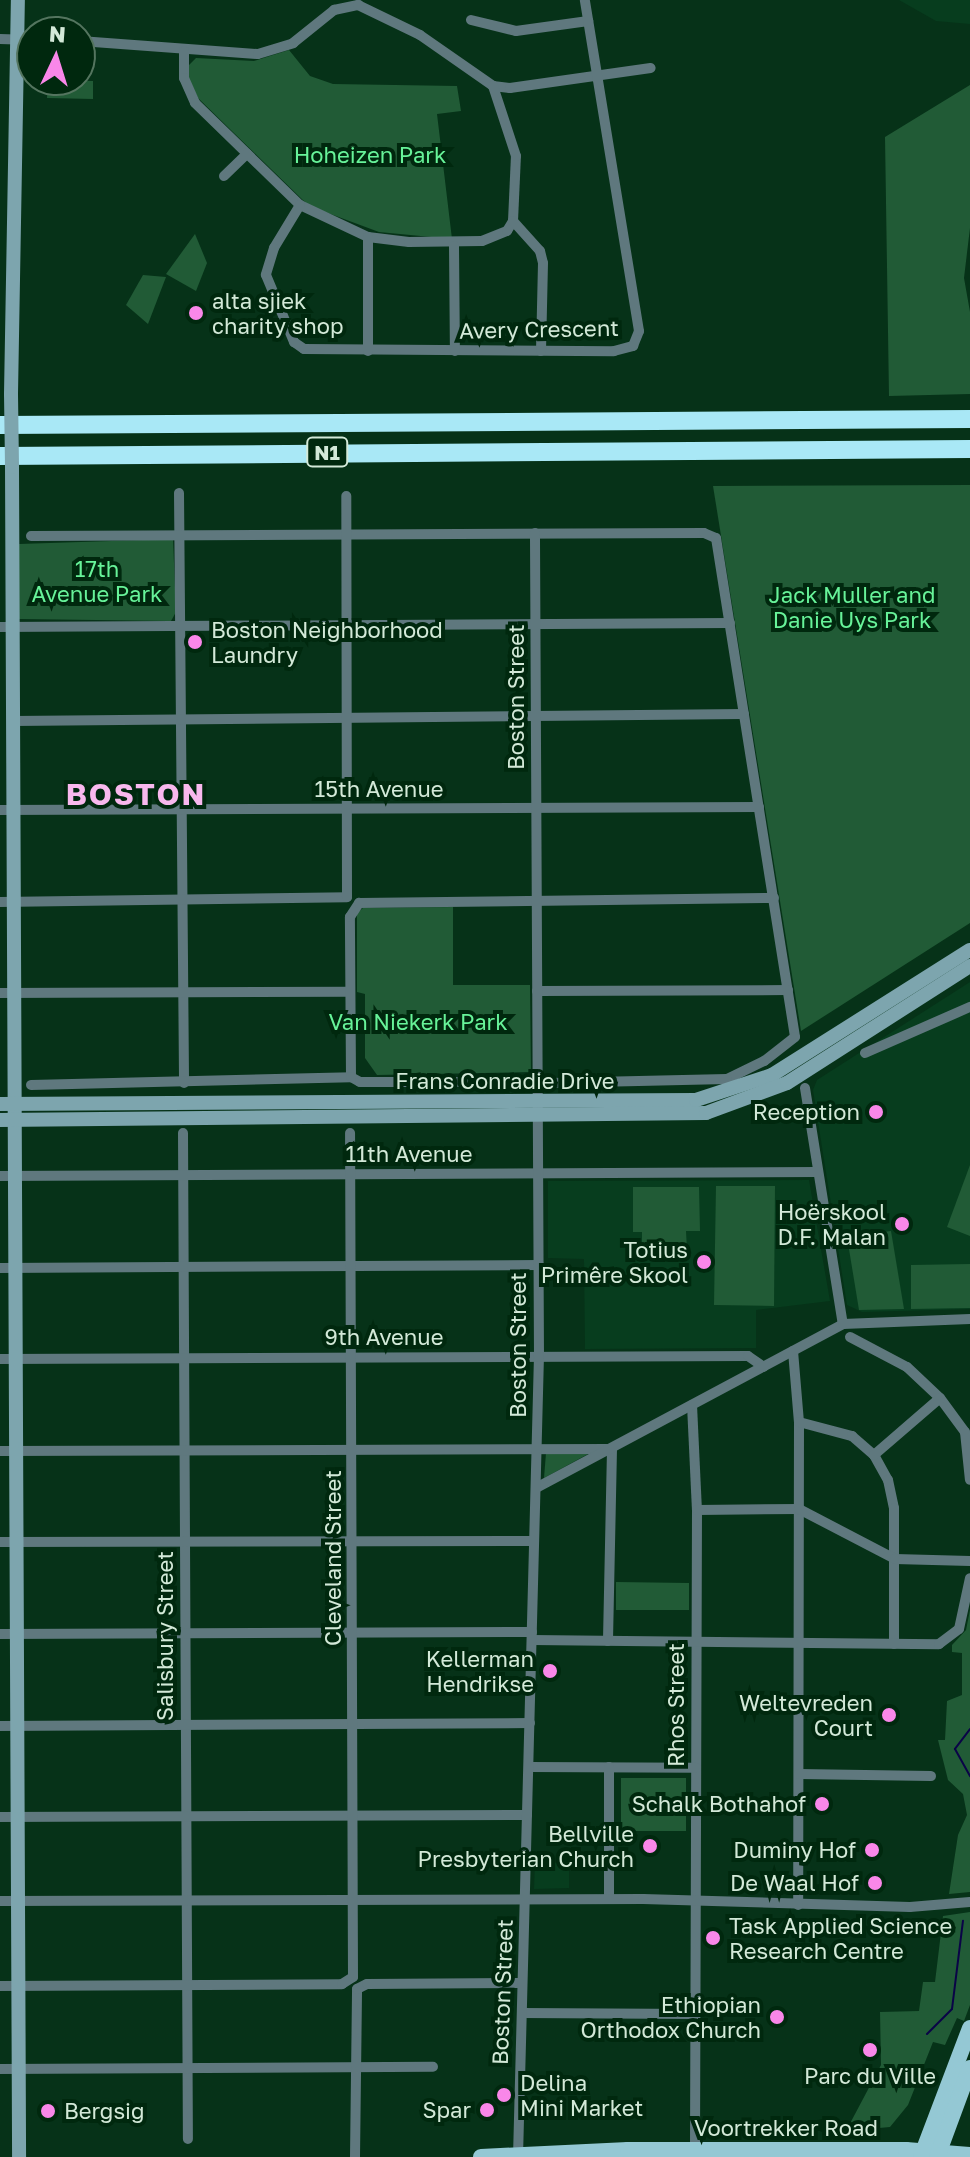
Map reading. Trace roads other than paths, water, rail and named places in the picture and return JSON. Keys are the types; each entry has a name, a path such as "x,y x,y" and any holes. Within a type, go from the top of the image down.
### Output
{"highway":[{"name":"N1","path":"0,425 970,419"},
{"name":"N1","path":"6,461 970,449"}],"main road":[{"path":"930,2154 970,2028"},
{"path":"930,2154 970,2068"},
{"name":"Voortrekker Road","path":"481,2157 845,2150 970,2155"}],"street":[{"name":"Avery Crescent","path":"300,205 274,248 266,275 294,342 312,352 626,350 639,338 585,0"},
{"path":"96,43 184,51 267,53 300,38 333,5 352,5 371,8 493,86 651,68"},
{"path":"471,20 516,31 588,21"},
{"path":"184,51 184,78 191,98 300,205 368,237 454,246 497,237 513,221 516,156 493,86"},
{"path":"19,2157 16,1359 8,1268 13,1035 7,902 7,810 13,721 6,628 6,461 20,96"},
{"path":"0,150 16,150"},
{"path":"224,176 247,154"},
{"path":"513,221 540,251 543,263 541,351"},
{"path":"368,237 368,351"},
{"path":"454,246 455,351"},
{"path":"179,493 184,1083"},
{"path":"346,496 351,1077"},
{"name":"Boston Street","path":"518,2157 539,1357 535,533"},
{"path":"31,536 712,535 730,623 795,1038 747,1071 715,1081 550,1083"},
{"path":"6,628 730,623"},
{"path":"13,721 744,714"},
{"name":"15th Avenue","path":"7,810 759,807"},
{"path":"7,902 774,898"},
{"name":"Frans Conradie Drive","path":"0,1104 10,1115 538,1110 674,1102 741,1089 782,1070 970,950"},
{"name":"Frans Conradie Drive","path":"538,1110 676,1116 739,1105 796,1078 970,966"},
{"path":"537,991 788,990"},
{"path":"11,991 350,992"},
{"path":"865,1053 970,1007"},
{"path":"31,1085 351,1077 365,1082 524,1082"},
{"path":"805,1088 843,1324"},
{"name":"Salisbury Street","path":"183,1133 188,2139"},
{"name":"Cleveland Street","path":"350,1133 355,2157"},
{"name":"11th Avenue","path":"8,1176 818,1172"},
{"path":"8,1268 539,1265"},
{"path":"536,1488 843,1324 970,1319"},
{"path":"850,1337 907,1367 968,1429 970,1480"},
{"path":"793,1351 799,1422 798,1905"},
{"name":"9th Avenue","path":"0,1359 748,1356 764,1367"},
{"path":"874,1455 940,1398"},
{"name":"Rhos Street","path":"692,1405 697,1510 695,2151"},
{"path":"799,1422 843,1431 874,1455 893,1499 894,1644"},
{"path":"0,1451 612,1449"},
{"path":"608,1641 612,1449"},
{"path":"697,1510 799,1509 895,1559 970,1561"},
{"path":"0,1542 534,1541"},
{"path":"0,1634 353,1633 532,1636 608,1641 939,1644 959,1629 970,1578"},
{"path":"0,1726 530,1723"},
{"path":"529,1767 696,1768"},
{"path":"609,1767 609,1899"},
{"path":"799,1774 931,1776"},
{"path":"0,1817 527,1815"},
{"path":"0,1901 609,1899 798,1905 970,1902"},
{"path":"0,1986 522,1983"},
{"path":"522,2013 696,2014"},
{"path":"0,2069 433,2067"}],"waterway":[{"path":"970,1729 955,1749 970,1776"},
{"path":"927,2034 952,2009 963,1921"}],"place":[{"name":"alta sjiek charity shop","path":"196,313"},
{"name":"Boston Neighborhood Laundry","path":"195,642"},
{"name":"Reception","path":"876,1112"},
{"name":"Hoërskool D.F. Malan","path":"902,1224"},
{"name":"Totius Primêre Skool","path":"704,1262"},
{"name":"Kellerman Hendrikse","path":"550,1671"},
{"name":"Weltevreden Court","path":"889,1715"},
{"name":"Schalk Bothahof","path":"822,1804"},
{"name":"Bellville Presbyterian Church","path":"650,1846"},
{"name":"Duminy Hof","path":"872,1850"},
{"name":"De Waal Hof","path":"875,1883"},
{"name":"Task Applied Science Research Centre","path":"713,1938"},
{"name":"Ethiopian Orthodox Church","path":"777,2017"},
{"name":"Parc du Ville","path":"870,2050"},
{"name":"Delina Mini Market","path":"504,2095"},
{"name":"Spar","path":"487,2110"},
{"name":"Bergsig","path":"48,2111"}],"district":[{"name":"BOSTON","path":"136,794"}],"park label":[{"name":"Hoheizen Park","path":"370,155"},
{"name":"17th Avenue Park","path":"97,580"},
{"name":"Jack Muller and Danie Uys Park","path":"852,606"},
{"name":"Van Niekerk Park","path":"418,1022"}]}
